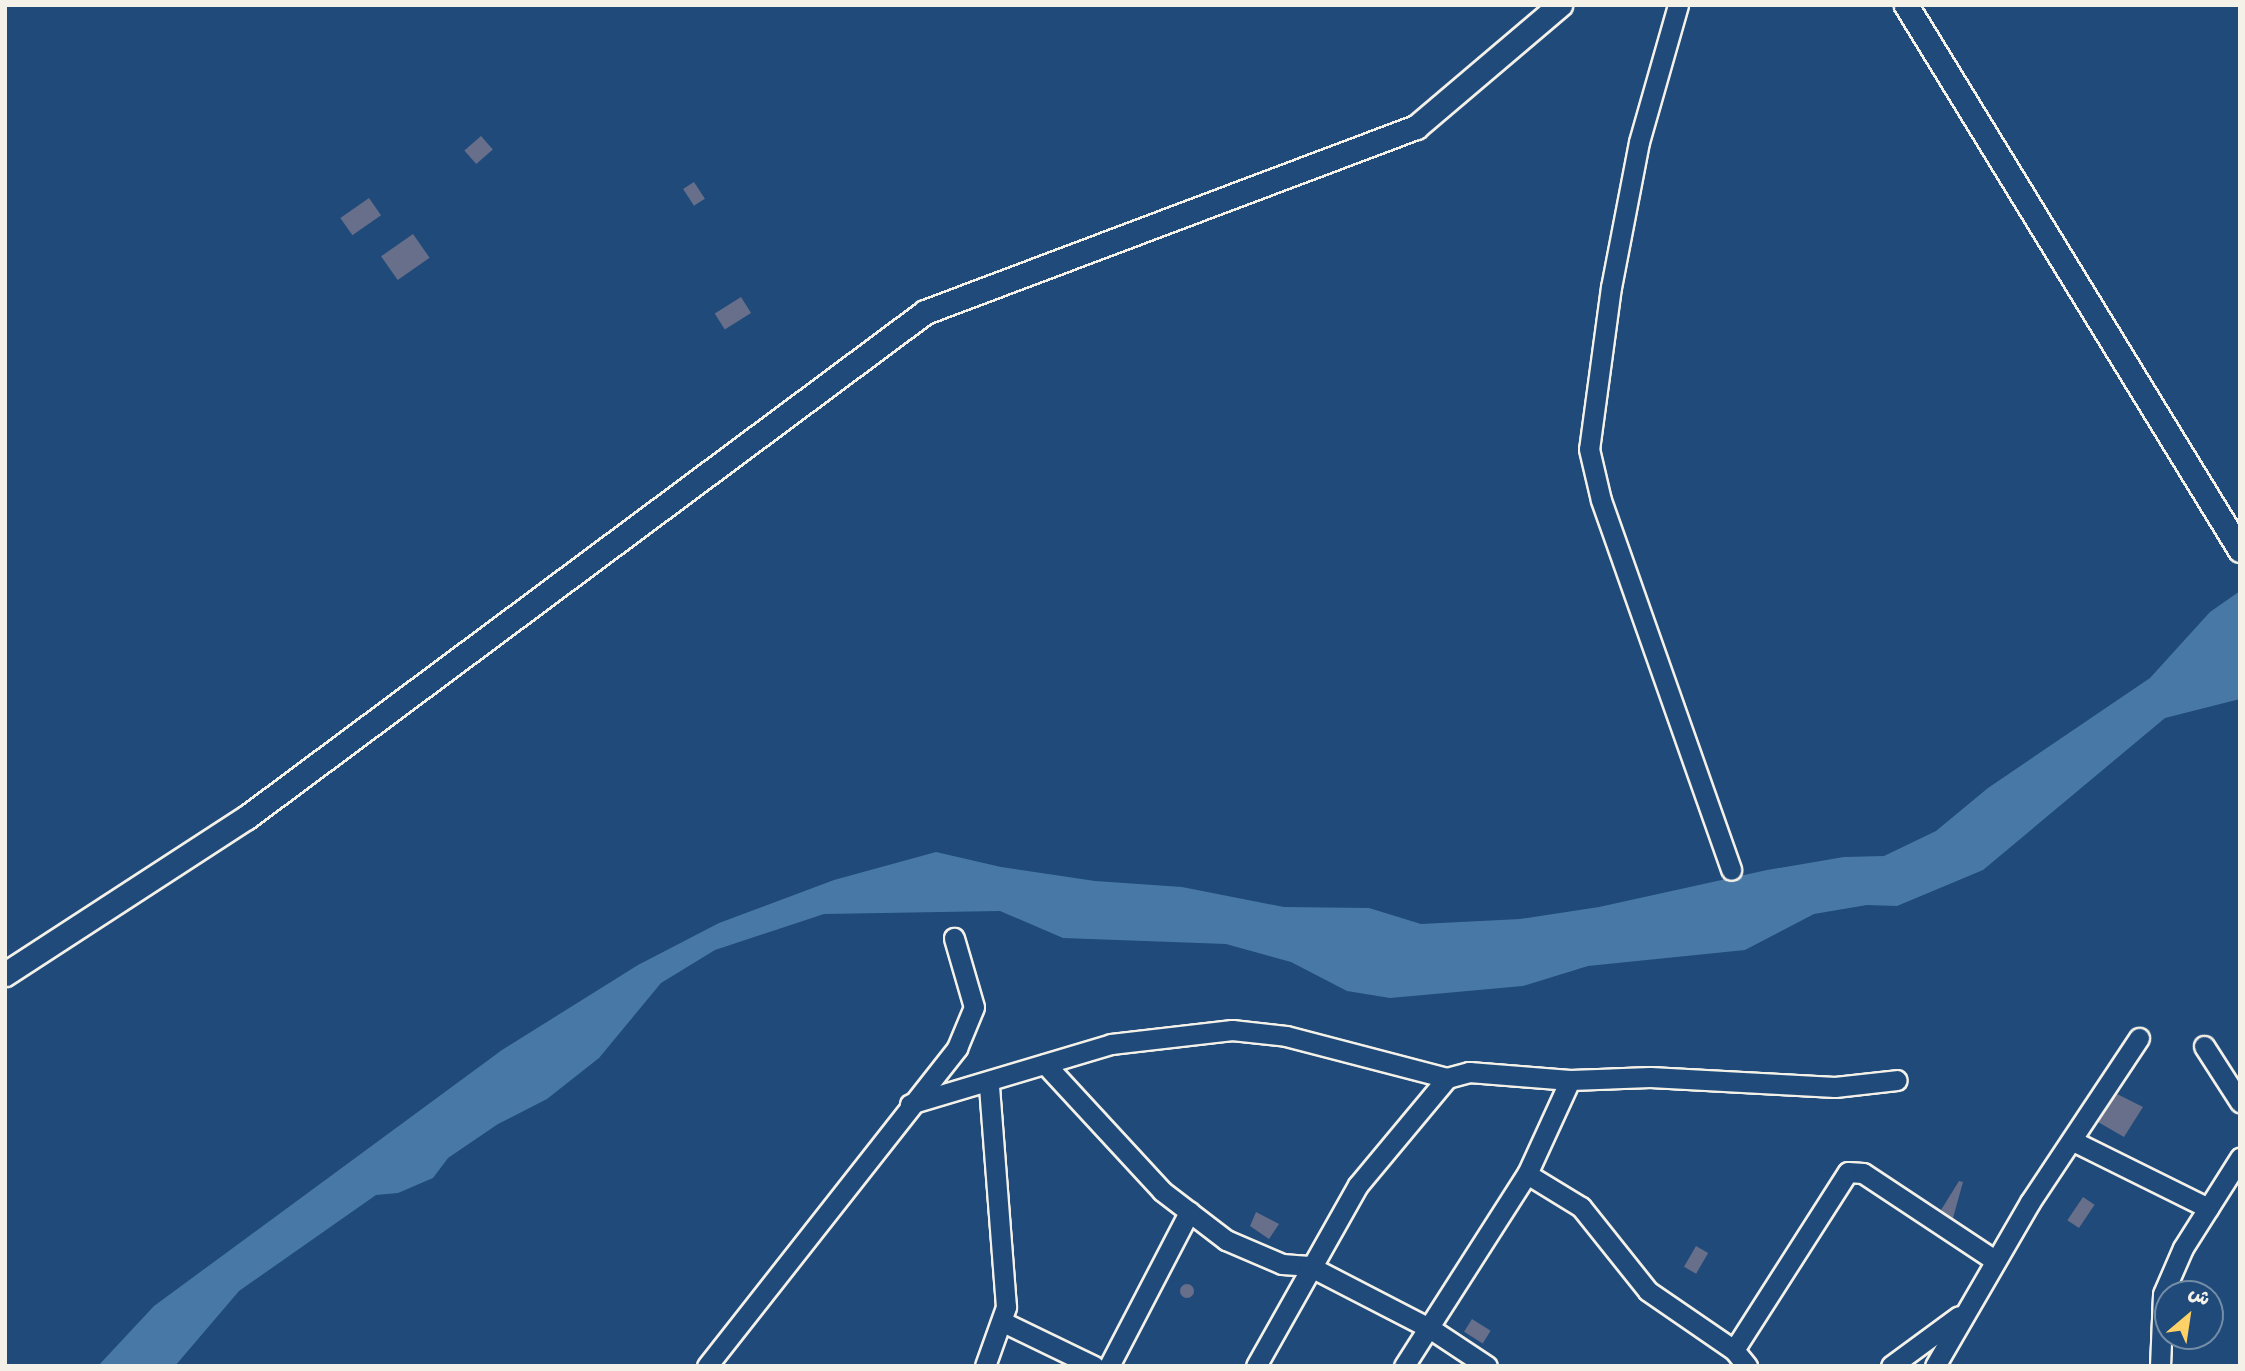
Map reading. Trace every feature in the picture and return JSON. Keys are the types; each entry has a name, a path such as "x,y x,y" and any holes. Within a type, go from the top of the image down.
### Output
{"street":[{"path":"5,974 247,817 925,312 1416,127 1560,5"},
{"path":"1678,5 1639,142 1611,287 1589,449 1601,500 1731,870"},
{"path":"1906,5 2240,550"},
{"path":"707,1366 910,1104 957,1048 974,1007 954,939"},
{"path":"910,1104 989,1084 1111,1044 1232,1030 1286,1036 1447,1078 1469,1072 1570,1080 1650,1077 1836,1087 1897,1080"},
{"path":"1935,1366 1996,1261 2139,1038"},
{"path":"2204,1046 2240,1102"},
{"path":"1045,1064 1162,1191 1226,1240 1282,1264 1309,1266 1431,1329 1487,1366"},
{"path":"1256,1366 1309,1266 1358,1185 1447,1078"},
{"path":"1404,1366 1431,1329 1527,1174 1570,1080"},
{"path":"985,1366 1003,1322 989,1084"},
{"path":"2073,1141 2208,1208"},
{"path":"2160,1366 2163,1294 2208,1208 2240,1158"},
{"path":"1734,1350 1848,1172 1863,1173 1996,1261"},
{"path":"1527,1174 1581,1207 1648,1291 1734,1350 1747,1366"},
{"path":"1109,1366 1189,1212"},
{"path":"1891,1366 1966,1311"},
{"path":"1003,1322 1094,1366"}],"water":[{"path":"2240,591 2240,699 2165,718 1983,870 1897,906 1867,905 1814,914 1745,950 1588,966 1523,986 1390,998 1347,991 1291,962 1226,944 1063,938 1000,911 824,914 715,950 661,983 599,1058 547,1099 498,1124 448,1158 433,1178 398,1193 376,1195 239,1291 175,1366 98,1366 154,1306 502,1050 638,965 719,923 834,880 936,852 1001,867 1095,881 1182,887 1284,907 1369,908 1421,924 1520,919 1599,907 1767,870 1844,857 1884,856 1936,831 1988,788 2150,678 2210,612"}],"building":[{"path":"481,136 493,150 476,164 464,150"},
{"path":"694,182 705,199 694,206 683,189"},
{"path":"369,198 381,215 352,235 340,218"},
{"path":"413,234 430,258 398,280 381,256"},
{"path":"741,297 751,313 725,330 715,313"},
{"path":"2117,1094 2143,1107 2124,1137 2098,1122"},
{"path":"1959,1181 1963,1182 1953,1218 1941,1210"},
{"path":"2083,1197 2095,1205 2079,1228 2067,1220"},
{"path":"1256,1212 1279,1224 1269,1239 1250,1226"},
{"path":"1696,1246 1708,1253 1696,1274 1684,1267"},
{"path":"1184,1284 1190,1284 1194,1291 1190,1298 1184,1298 1180,1294 1180,1288"},
{"path":"1472,1319 1491,1331 1483,1343 1464,1332"}]}
